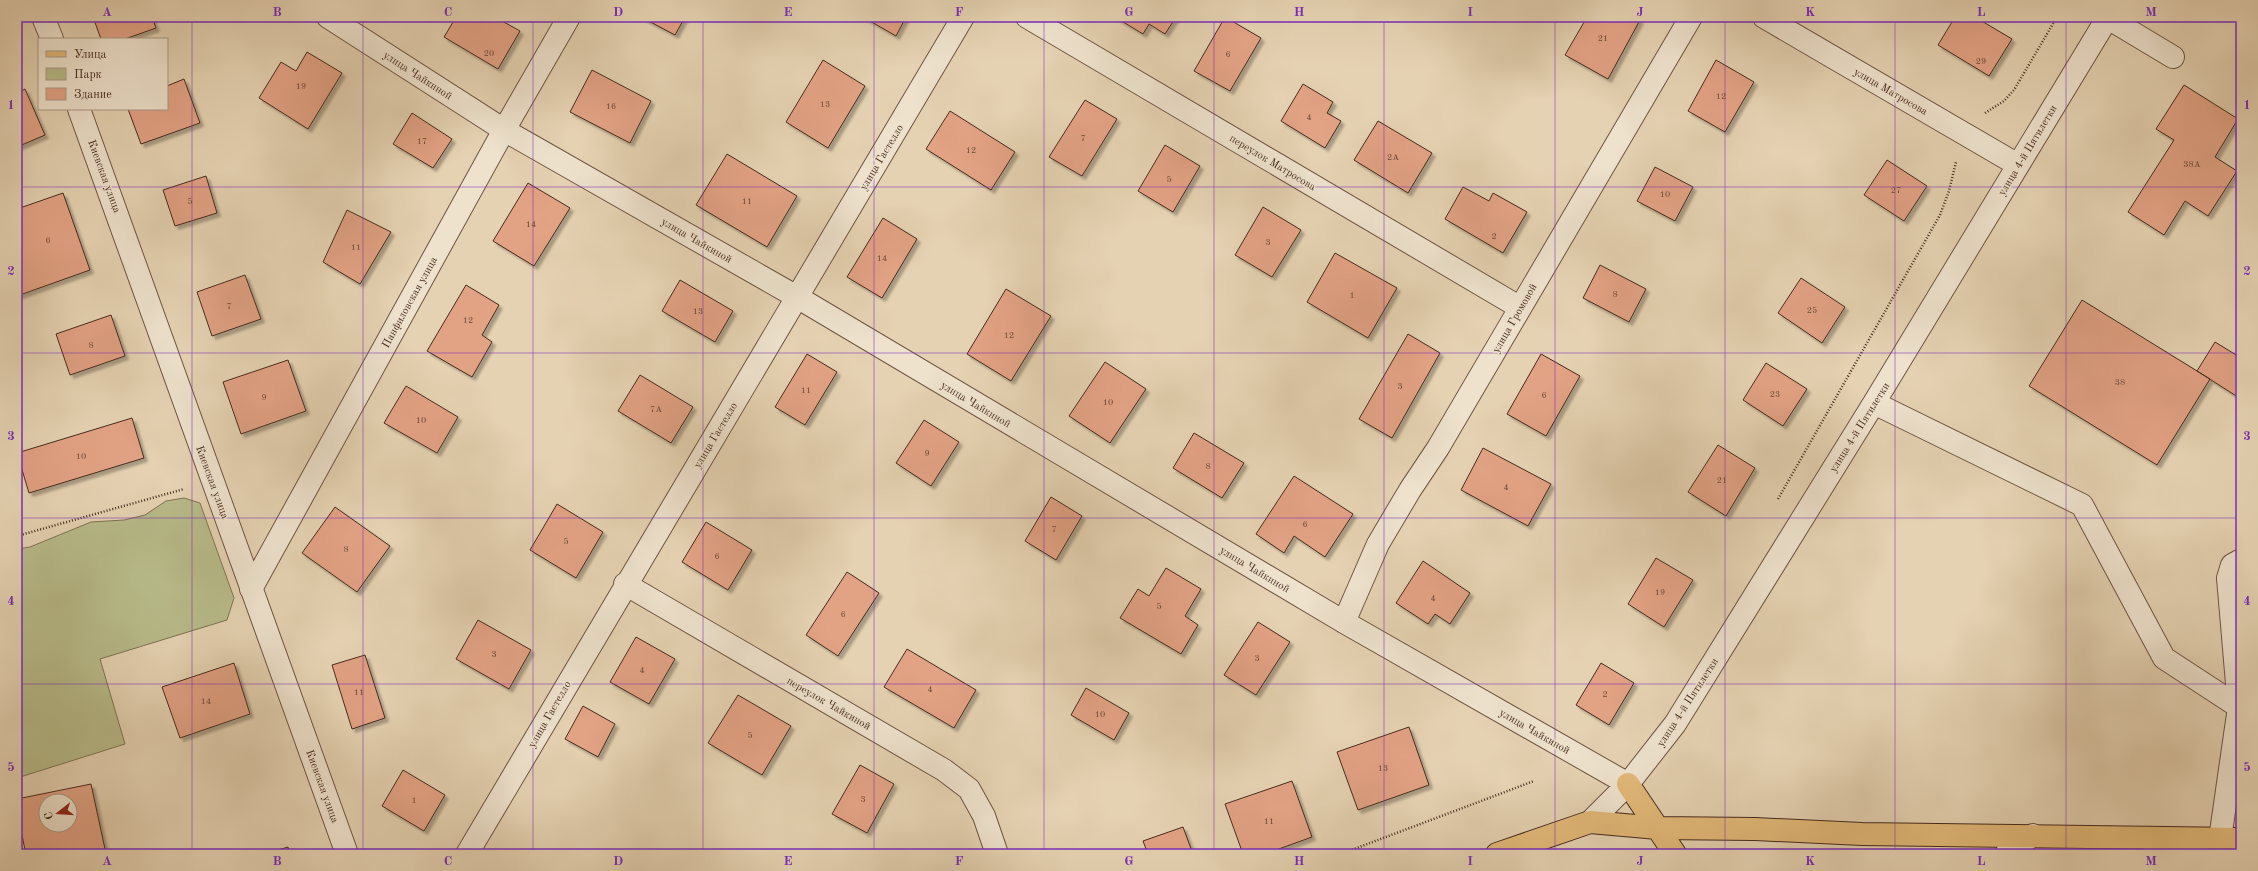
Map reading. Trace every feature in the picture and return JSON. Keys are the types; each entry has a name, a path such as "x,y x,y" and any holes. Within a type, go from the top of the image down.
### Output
{"main road":[{"path":"1628,784 1675,854"},
{"path":"1497,854 1590,822 1658,828 1755,829 1869,834 2231,839"}],"street":[{"path":"43,17 52,38"},
{"name":"улица Чайкиной","path":"328,17 504,130 797,297 1344,622 1628,784"},
{"name":"Панфиловская улица","path":"251,589 504,130 569,17"},
{"name":"улица Гастелло","path":"467,854 963,17"},
{"name":"переулок Матросова","path":"1027,17 1519,307"},
{"name":"улица Громовой","path":"1344,622 1378,544 1410,490 1438,448 1519,307 1691,17"},
{"name":"улица Матросова","path":"1764,17 2018,165"},
{"path":"2108,17 2173,57"},
{"name":"улица 4-й Пятилетки","path":"1590,822 1628,784 1675,724 1874,403 2108,17"},
{"name":"Киевская улица","path":"80,110 347,854"},
{"path":"1874,403 2082,505 2164,658 2239,707"},
{"path":"2231,839 2239,707 2228,578 2232,565 2241,560"},
{"name":"переулок Чайкиной","path":"626,584 944,770 969,789 984,816 997,854"},
{"path":"2006,854 2033,836"}],"path":[{"path":"1777,500 1940,215 1949,191 1953,167 1969,137 1984,113 2004,101 2014,90 2057,17"},
{"path":"17,536 212,480"},
{"path":"1341,854 1534,781"}],"green space":[{"path":"184,498 200,503 234,598 227,620 100,659 125,744 17,778 17,549 30,547 91,522 124,520 145,515 166,501"}],"building":[{"path":"93,17 152,17 156,28 128,38 101,38"},
{"path":"456,17 495,17 520,31 498,69 444,37"},
{"path":"641,17 685,17 675,35"},
{"path":"863,17 906,17 896,36"},
{"path":"1115,17 1176,17 1165,34 1149,24 1143,34"},
{"path":"1225,17 1261,38 1230,91 1194,71"},
{"path":"1587,17 1635,17 1640,20 1608,79 1565,55"},
{"path":"1955,17 1975,17 2012,39 1989,76 1938,45"},
{"path":"307,52 342,73 308,129 259,98 281,62 296,71"},
{"path":"823,60 865,86 828,148 786,122"},
{"path":"1716,60 1754,82 1725,132 1688,111"},
{"path":"592,70 651,101 630,143 570,112"},
{"path":"184,79 200,123 141,144 128,110 168,110 168,86"},
{"path":"1303,84 1333,102 1327,113 1341,121 1325,148 1281,121"},
{"path":"2184,85 2238,119 2215,157 2237,171 2208,216 2185,201 2164,235 2128,212 2174,140 2156,129"},
{"path":"25,89 45,135 17,147 17,93"},
{"path":"1085,100 1117,119 1082,176 1049,157"},
{"path":"950,111 1015,152 991,190 926,149"},
{"path":"412,113 452,139 433,168 393,144"},
{"path":"1378,121 1432,153 1408,193 1354,160"},
{"path":"1165,145 1200,166 1173,212 1138,191"},
{"path":"727,154 797,196 767,247 696,205"},
{"path":"1887,160 1927,186 1904,221 1864,195"},
{"path":"1655,167 1693,187 1675,221 1637,201"},
{"path":"206,176 217,213 175,226 163,190"},
{"path":"528,183 570,208 534,266 493,241"},
{"path":"1463,187 1489,201 1493,193 1527,212 1503,253 1445,219"},
{"path":"63,193 90,270 17,296 17,209"},
{"path":"1263,207 1301,230 1272,277 1235,255"},
{"path":"347,210 391,232 360,284 323,262"},
{"path":"883,218 917,239 882,298 847,277"},
{"path":"1335,253 1397,288 1368,338 1307,302"},
{"path":"1600,265 1646,289 1629,322 1583,298"},
{"path":"245,275 261,319 212,336 197,292"},
{"path":"1801,278 1845,307 1822,343 1778,313"},
{"path":"680,280 733,311 715,342 662,311"},
{"path":"466,285 499,305 482,335 492,342 472,377 427,351"},
{"path":"1006,289 1051,316 1011,381 967,354"},
{"path":"2082,300 2210,379 2157,465 2029,386"},
{"path":"111,315 125,356 70,375 56,334"},
{"path":"1408,334 1440,353 1392,438 1359,419"},
{"path":"2215,342 2241,358 2241,399 2197,371"},
{"path":"807,354 837,372 805,425 775,407"},
{"path":"1541,354 1580,376 1546,436 1507,414"},
{"path":"288,360 306,411 241,434 223,382"},
{"path":"1105,362 1146,389 1110,443 1069,416"},
{"path":"1766,363 1807,389 1783,426 1743,400"},
{"path":"640,375 693,407 671,443 618,411"},
{"path":"406,386 458,417 437,453 384,423"},
{"path":"132,418 144,458 29,493 17,453"},
{"path":"924,420 959,442 931,486 896,463"},
{"path":"1194,433 1244,463 1222,498 1173,468"},
{"path":"1718,445 1755,468 1726,516 1688,492"},
{"path":"1483,448 1551,484 1528,526 1461,490"},
{"path":"1294,476 1353,514 1325,557 1294,536 1284,553 1256,534"},
{"path":"1051,497 1082,516 1056,560 1025,541"},
{"path":"557,504 603,532 576,578 530,550"},
{"path":"335,507 390,546 357,592 302,553"},
{"path":"706,522 752,550 728,590 682,562"},
{"path":"1656,558 1693,580 1664,627 1628,604"},
{"path":"1423,561 1470,593 1450,624 1435,614 1428,624 1396,603"},
{"path":"1166,568 1201,589 1185,616 1198,625 1181,654 1120,618 1138,589 1149,596"},
{"path":"847,572 879,593 838,656 806,635"},
{"path":"478,620 531,650 509,689 456,659"},
{"path":"1258,622 1290,642 1256,695 1224,675"},
{"path":"636,637 675,659 649,704 610,682"},
{"path":"907,649 976,690 954,728 884,687"},
{"path":"365,655 385,718 352,729 332,665"},
{"path":"234,663 250,714 180,738 162,687"},
{"path":"1601,663 1634,683 1609,725 1576,705"},
{"path":"1086,688 1129,713 1114,740 1071,715"},
{"path":"738,695 791,726 762,775 708,743"},
{"path":"583,706 615,724 598,757 565,739"},
{"path":"1409,727 1429,785 1358,810 1337,752"},
{"path":"860,765 894,784 867,833 832,814"},
{"path":"403,770 445,795 424,831 382,806"},
{"path":"1292,781 1312,837 1265,854 1243,854 1225,804"},
{"path":"91,784 105,849 82,854 26,854 17,813 17,799 38,795 38,833 78,833 78,793 47,793"},
{"path":"1183,827 1193,854 1148,854 1143,841"},
{"path":"288,847 290,854 265,854"}]}
